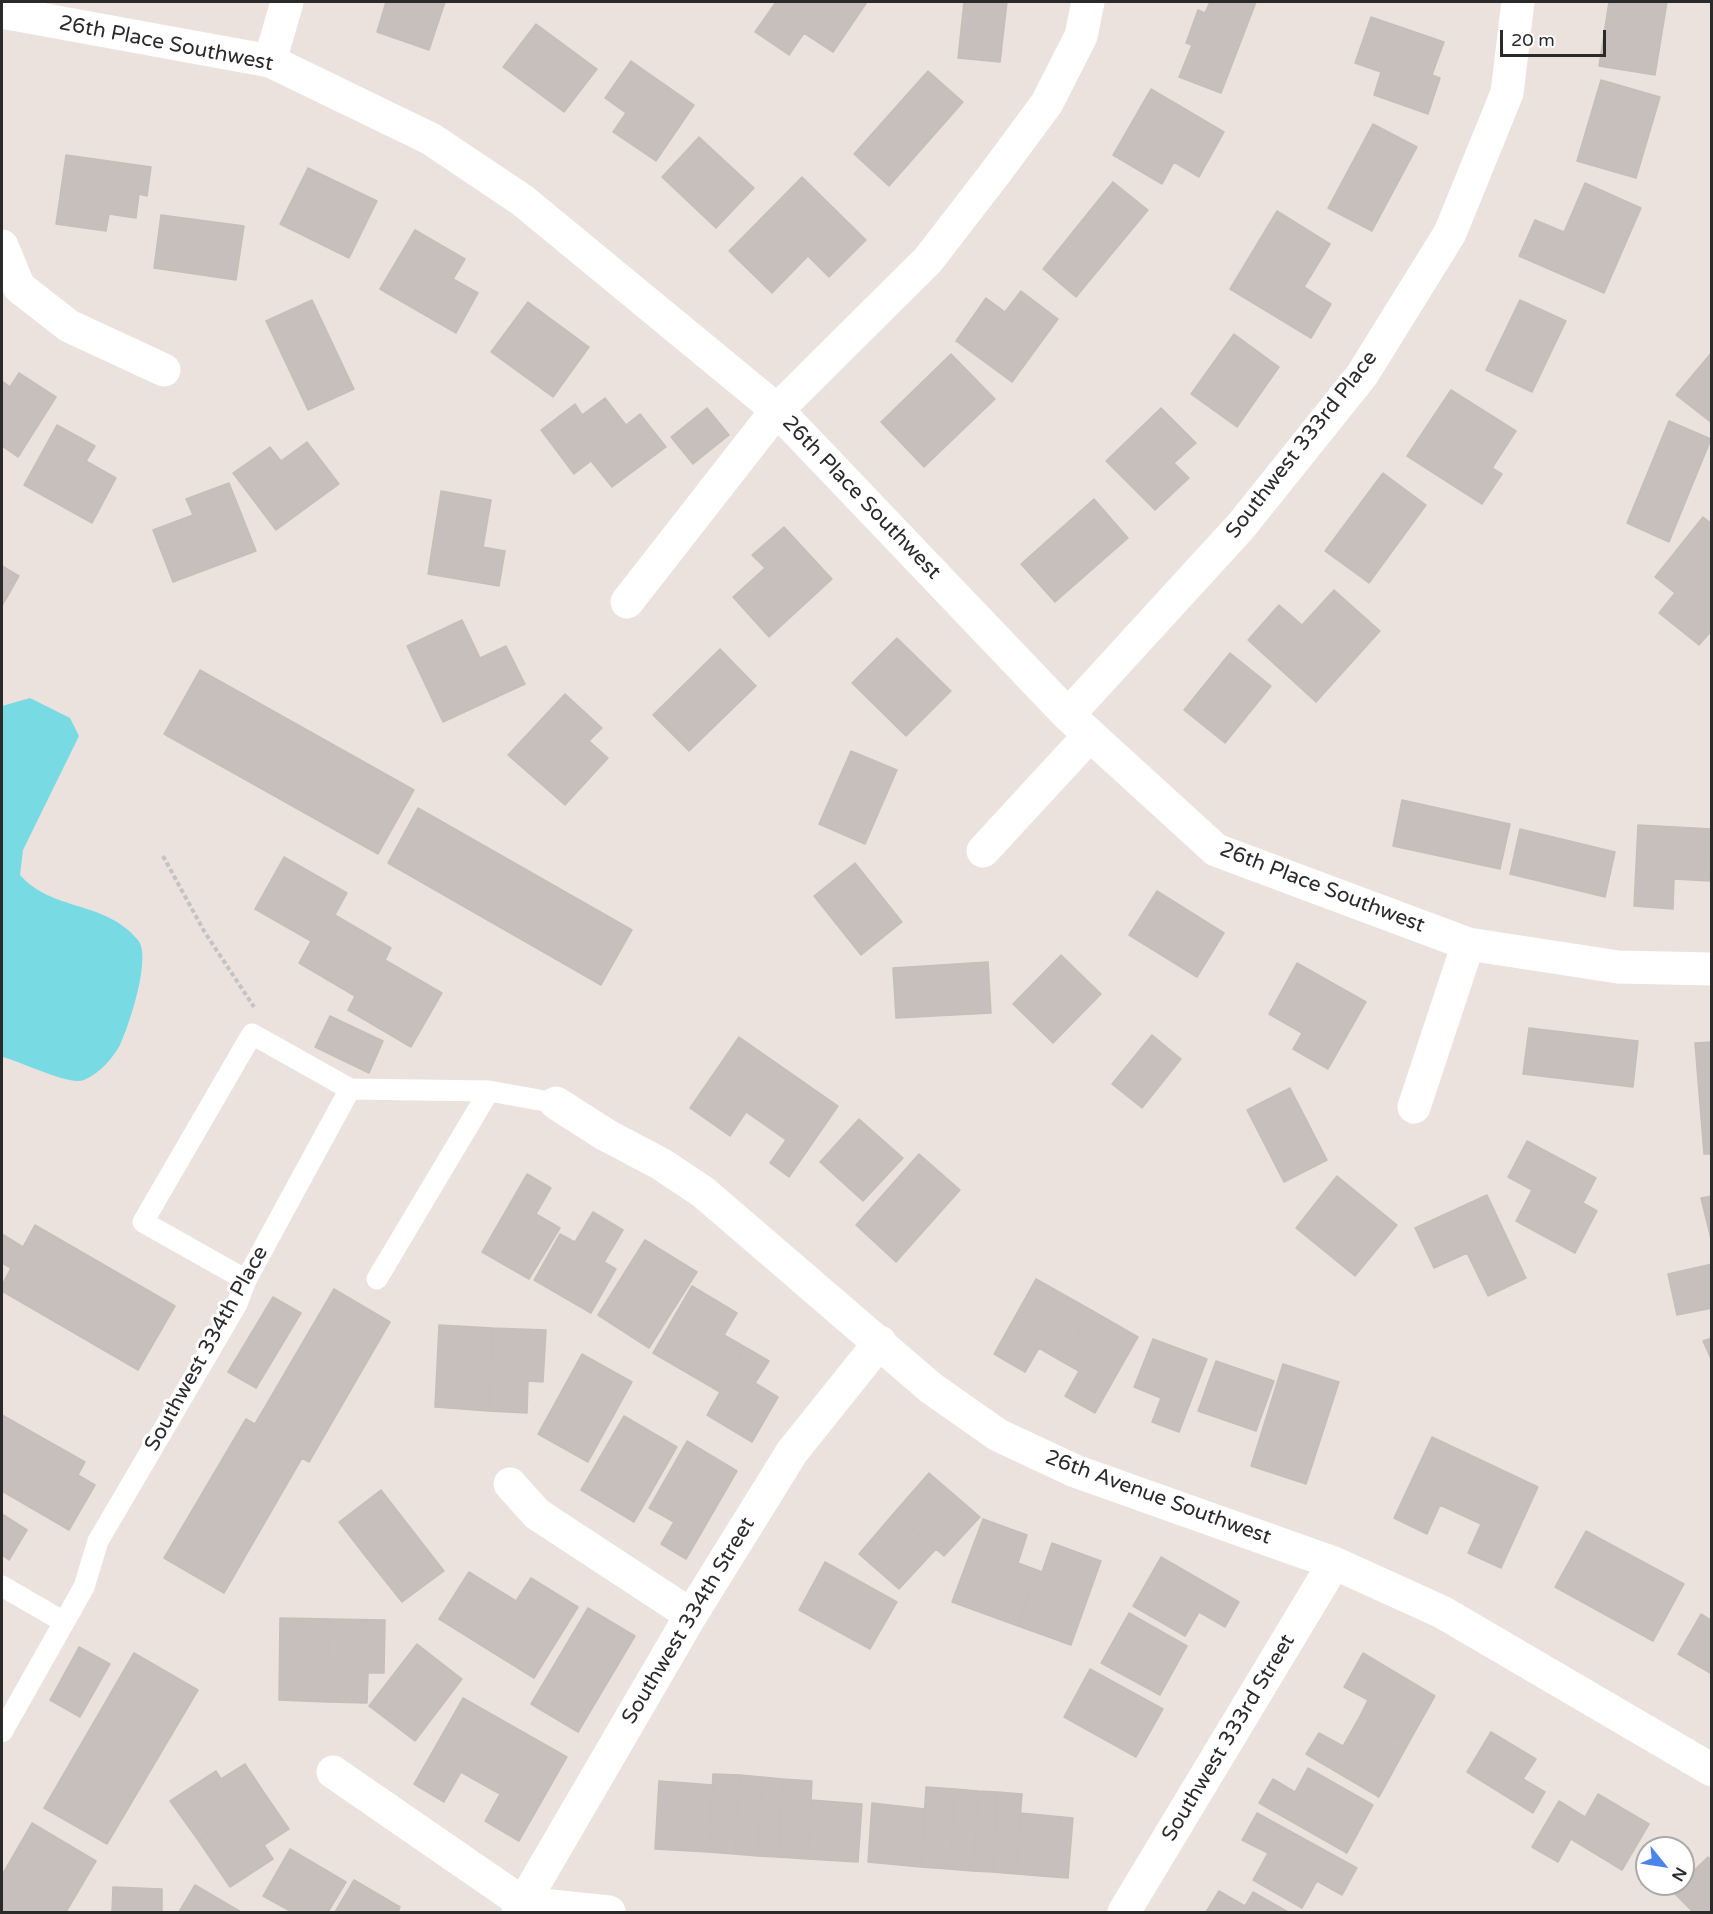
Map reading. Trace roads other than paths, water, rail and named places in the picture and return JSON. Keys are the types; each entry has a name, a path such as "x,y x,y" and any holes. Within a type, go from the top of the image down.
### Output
{"street":[{"path":"270,61 287,2"},
{"path":"627,602 777,410 928,260 996,172 1047,103 1081,36 1088,2"},
{"name":"Southwest 333rd Place","path":"983,851 1079,725 1362,375 1454,222 1507,93 1518,2"},
{"name":"26th Place Southwest","path":"2,12 270,61 431,139 522,200 777,410 1079,725 1216,850 1468,944 1618,966 1712,969"},
{"path":"2,246 19,287 69,326 164,370"},
{"path":"1414,1107 1468,944"},
{"name":"26th Avenue Southwest","path":"556,1103 606,1135 661,1164 703,1192 931,1388 998,1435 1075,1472 1334,1563 1442,1612 1712,1770"},
{"name":"Southwest 334th Street","path":"521,1908 691,1615 792,1452 880,1342"},
{"path":"510,1484 537,1514 691,1615"},
{"name":"Southwest 333rd Street","path":"1124,1912 1334,1563"},
{"path":"333,1772 521,1908 609,1912"}],"lane":[{"path":"246,1280 143,1222 252,1034 350,1089 489,1091 556,1103"},
{"name":"Southwest 334th Place","path":"2,1732 84,1587 98,1541 237,1304 246,1280 350,1089"},
{"path":"376,1279 489,1091"},
{"path":"2,1586 64,1622"}],"water":[{"path":"30,698 70,718 79,736 23,850 20,875 33,887 48,895 110,918 125,927 138,940 142,949 138,992 120,1045 114,1055 95,1074 77,1081 67,1080 2,1057 2,706"}]}
